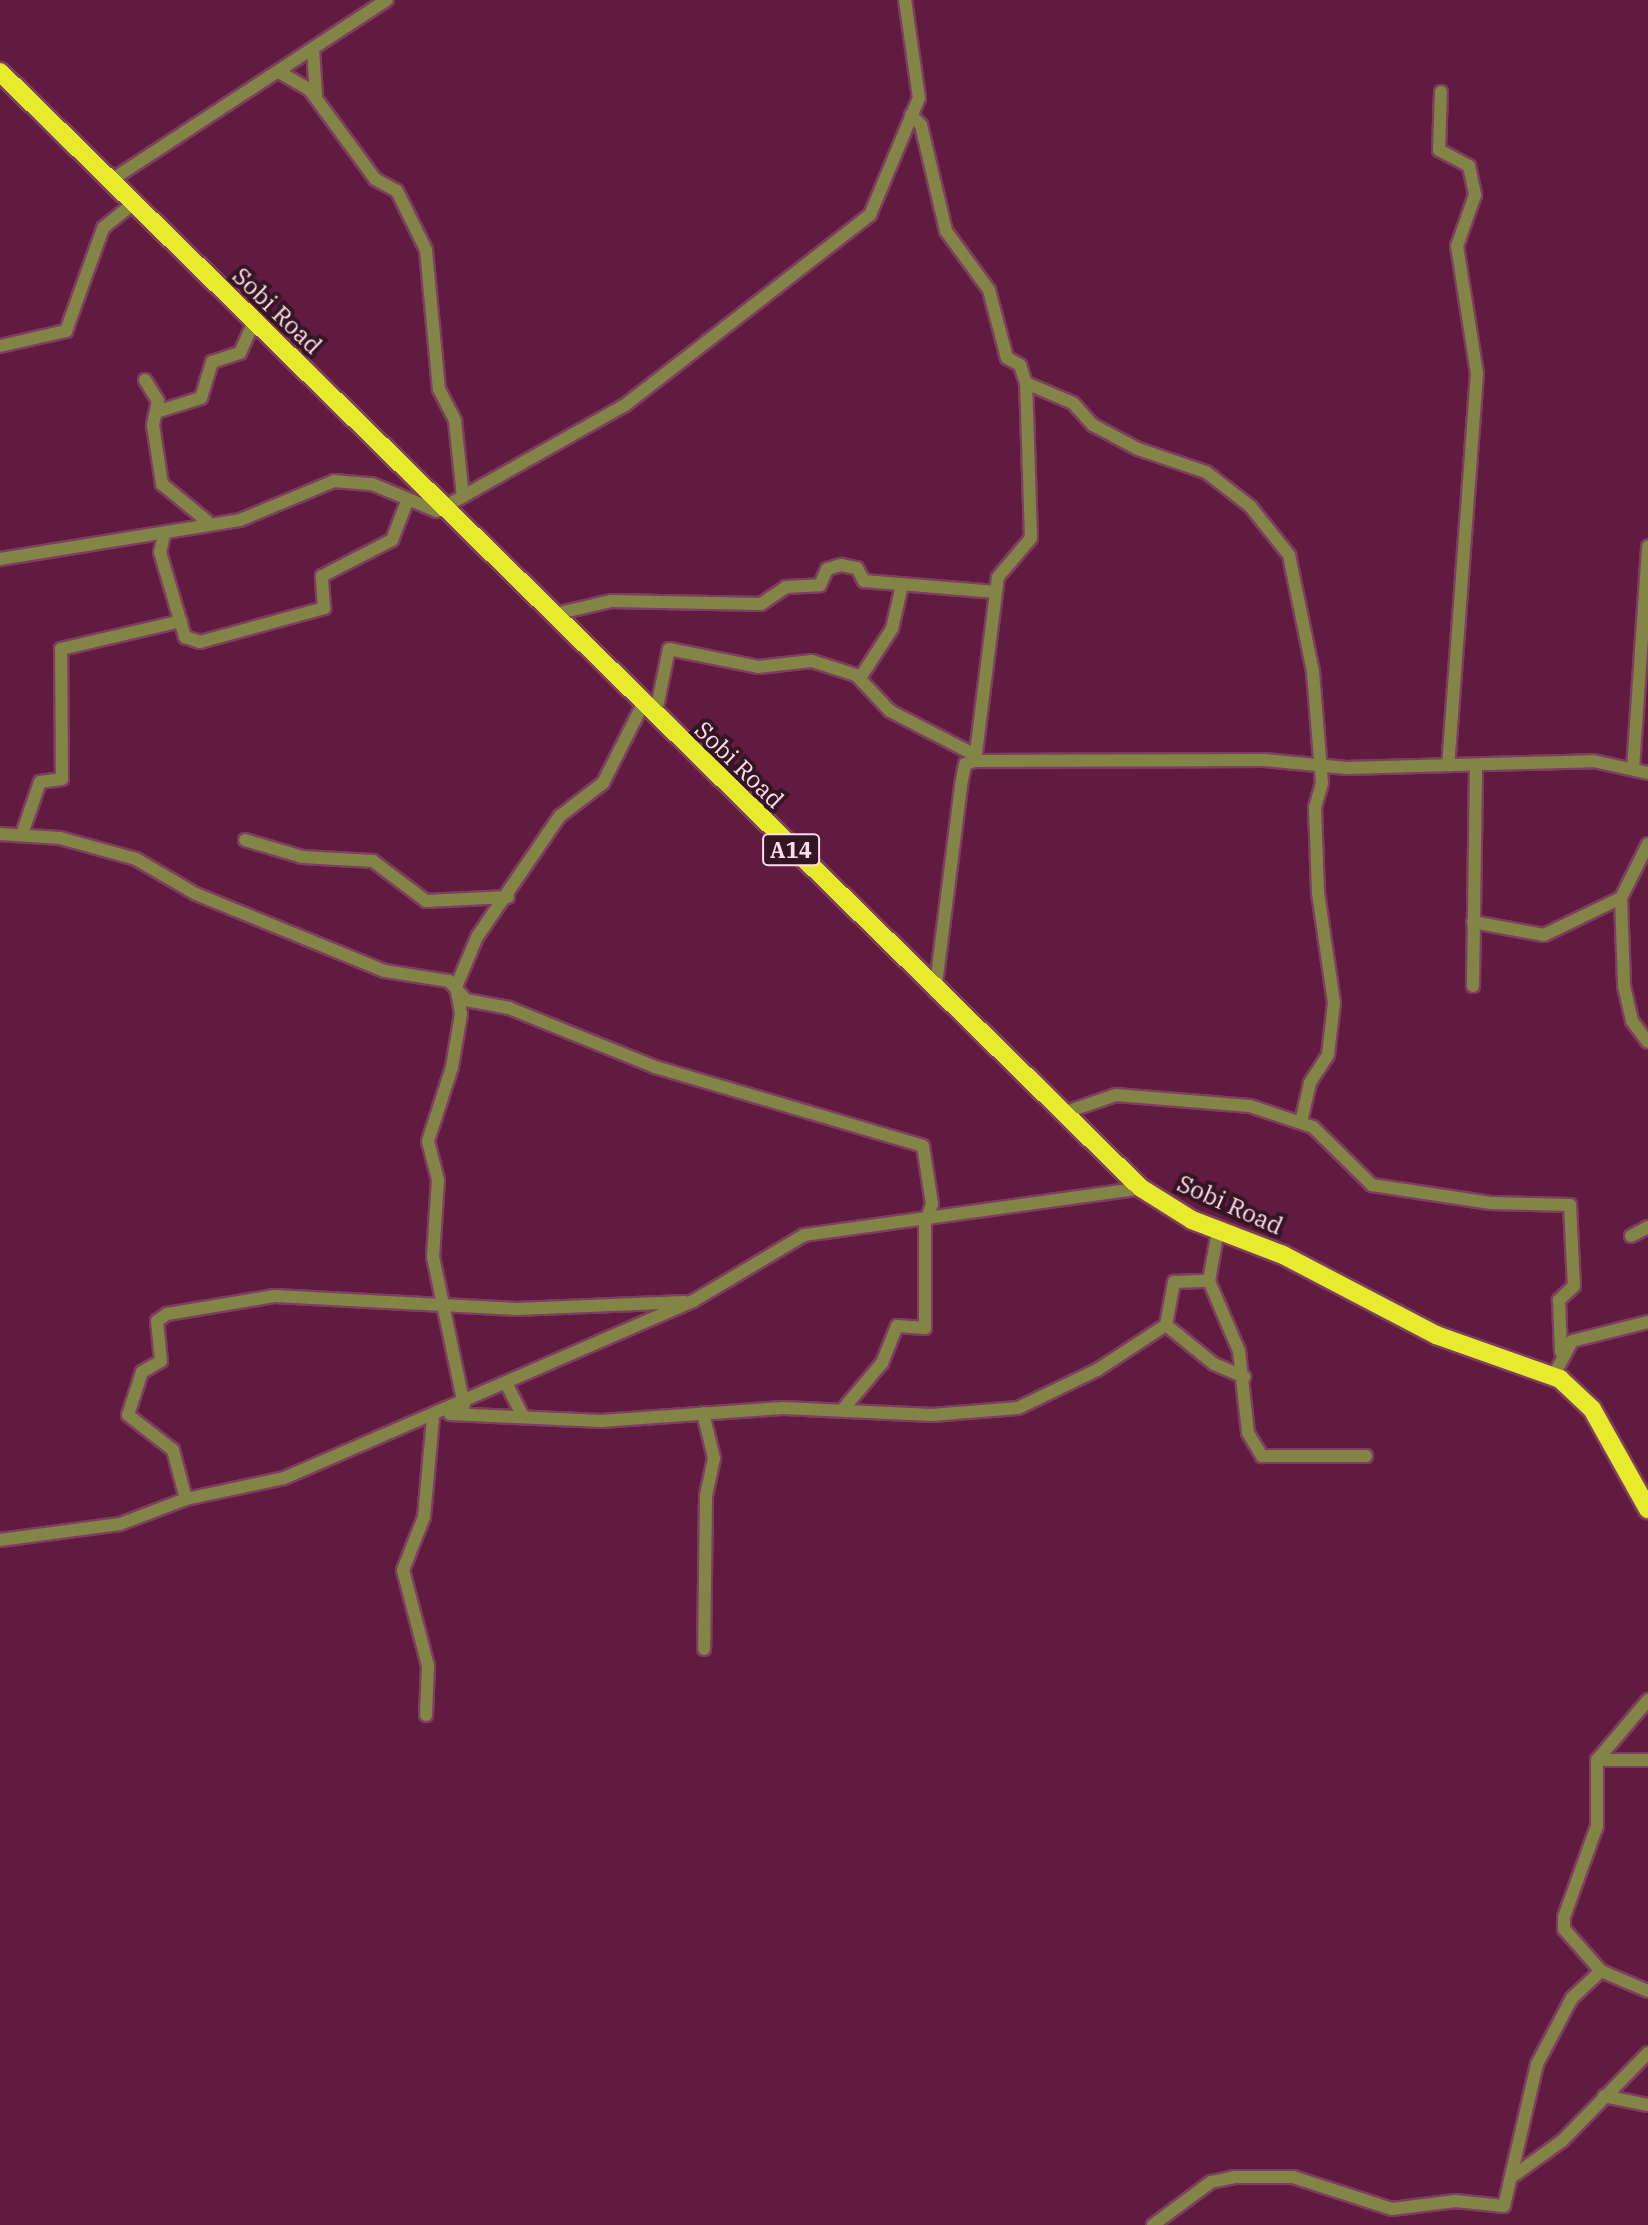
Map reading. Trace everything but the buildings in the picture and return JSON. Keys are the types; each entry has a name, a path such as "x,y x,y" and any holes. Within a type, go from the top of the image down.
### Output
{"highway":[{"name":"Sobi Road","path":"0,72 113,179 253,324 555,614 648,712 1141,1188 1218,1231 1283,1255 1436,1335 1554,1375 1592,1409 1648,1509"}],"street":[{"path":"113,179 387,0"},
{"path":"0,559 164,535 207,521 248,518 334,481 372,484 432,511 445,508 625,405 870,215 911,115 919,73 905,0"},
{"path":"313,49 316,96"},
{"path":"279,72 316,96 375,179 397,191 426,250 439,389 455,421 463,497"},
{"path":"1441,92 1439,150 1469,166 1475,195 1457,246 1477,373 1475,476 1458,588 1448,765"},
{"path":"911,115 921,125 946,231 989,290 1007,358 1020,365 1026,383 1031,538 1001,571 975,758"},
{"path":"0,346 66,331 103,228 135,202"},
{"path":"156,412 201,398 212,362 240,353 253,324"},
{"path":"145,380 156,393 162,484 207,521"},
{"path":"1026,383 1073,403 1124,442 1206,472 1282,542 1310,648 1318,766 1318,893 1334,1003 1328,1055 1310,1083 1301,1121"},
{"path":"164,535 160,552 187,640 200,642 317,613 328,602 322,576 392,540 408,499"},
{"path":"1633,769 1648,547"},
{"path":"555,614 611,601 761,604 786,587 820,585 827,569 841,565 857,568 864,581 996,592"},
{"path":"860,678 892,629 902,585"},
{"path":"22,834 40,782 62,779 61,649 181,621"},
{"path":"464,1405 433,1257 438,1180 428,1141 452,1067 461,1014 456,987 477,937 508,897 560,816 603,783 648,712 669,649 758,667 812,661 860,678 890,711 975,758 1318,766 1476,766 1593,761 1648,773"},
{"path":"935,992 961,785 965,764 975,758"},
{"path":"1473,986 1476,766"},
{"path":"0,834 22,834 136,859 196,894 385,971 456,987 466,1000 509,1008 655,1067 923,1146 928,1218 925,1328 897,1326 882,1363 844,1408"},
{"path":"245,840 302,857 373,861 426,901 508,897"},
{"path":"1648,844 1621,898 1624,986 1632,1021 1648,1042"},
{"path":"1473,922 1544,935 1621,898"},
{"path":"1063,1113 1116,1095 1154,1095 1250,1106 1301,1121 1325,1134 1372,1185 1491,1203 1570,1205 1574,1286 1559,1300 1561,1352 1554,1375"},
{"path":"0,1540 120,1524 186,1499 284,1478 447,1414 693,1301 804,1235 1141,1188"},
{"path":"1631,1236 1648,1227"},
{"path":"1218,1231 1209,1281 1244,1377 1248,1433 1262,1456 1366,1456"},
{"path":"447,1414 522,1414 601,1421 709,1412 844,1408 932,1415 1018,1408 1097,1370 1166,1325 1174,1282 1209,1281"},
{"path":"186,1499 173,1450 128,1415 142,1372 161,1361 157,1321 275,1296 440,1302 517,1309 693,1301"},
{"path":"1561,1352 1581,1336 1648,1322"},
{"path":"1166,1325 1214,1364 1244,1377"},
{"path":"507,1385 522,1414"},
{"path":"704,1649 706,1496 714,1458 709,1412"},
{"path":"426,1715 428,1666 403,1570 424,1517 433,1419"},
{"path":"1648,1700 1597,1760 1597,1826 1564,1929 1601,1971 1648,1991"},
{"path":"1597,1760 1648,1760"},
{"path":"1153,2225 1211,2182 1234,2177 1293,2177 1392,2209 1455,2201 1504,2206 1537,2064 1572,1998 1601,1971"},
{"path":"1512,2177 1562,2141 1648,2053"},
{"path":"1604,2096 1648,2105"}]}
